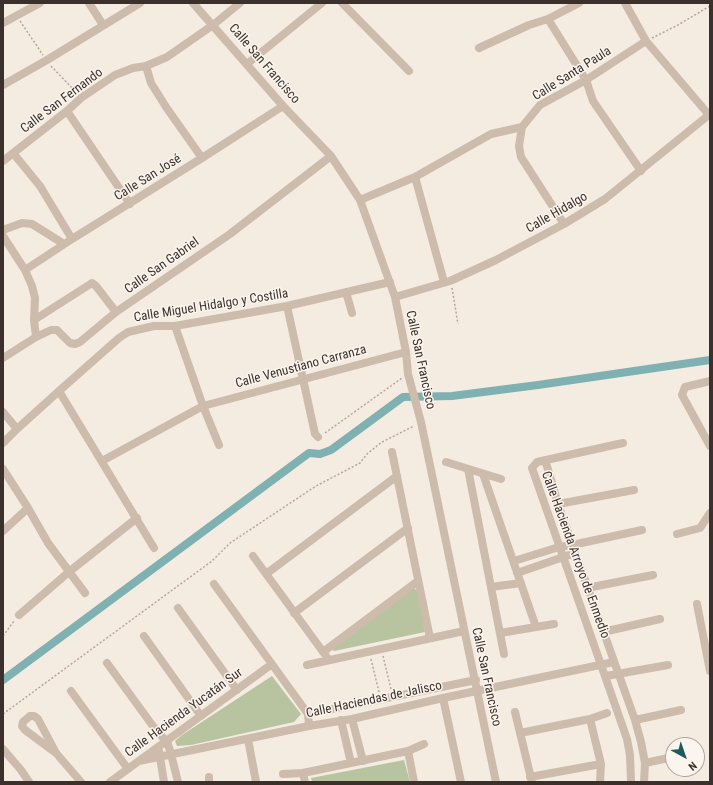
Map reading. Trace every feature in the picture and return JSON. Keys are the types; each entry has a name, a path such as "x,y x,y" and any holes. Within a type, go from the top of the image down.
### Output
{"street":[{"path":"3,24 40,3"},
{"path":"89,3 103,25"},
{"path":"3,85 140,3"},
{"name":"Calle San Francisco","path":"193,3 283,106 331,156 360,200 395,297 406,352 408,374 420,422 464,631 476,680 496,782"},
{"name":"Calle San Fernando","path":"6,156 67,111 81,98 115,75 133,68 146,66 167,56 213,25 240,3"},
{"path":"247,64 322,3"},
{"path":"342,3 409,71"},
{"path":"479,48 529,25 548,19 579,3"},
{"path":"625,3 646,41 709,114"},
{"path":"548,19 586,80 594,101 641,171"},
{"name":"Calle Santa Paula","path":"522,127 540,105 586,80 646,41"},
{"path":"146,66 151,83 202,158"},
{"name":"Calle San José","path":"25,270 283,106"},
{"path":"67,111 130,204"},
{"name":"Calle Hidalgo","path":"395,297 447,282 496,260 564,224 605,199 709,114"},
{"path":"360,200 415,177 491,134 522,127 519,146 521,158 564,224"},
{"path":"6,156 40,186 72,239"},
{"name":"Calle San Gabriel","path":"3,358 36,337 51,330 57,330 70,343 75,344 80,342 116,312 230,234 331,156"},
{"path":"415,177 447,282"},
{"path":"3,230 22,224 32,224 64,244"},
{"path":"3,236 25,270 32,286 35,298 34,320 36,337"},
{"path":"34,320 92,282 116,312"},
{"name":"Calle Miguel Hidalgo y Costilla","path":"3,443 17,428 59,390 128,332 154,326 175,326 287,306 390,282"},
{"path":"346,292 352,313"},
{"path":"287,306 314,434 318,437"},
{"path":"175,326 203,406 220,445"},
{"name":"Calle Venustiano Carranza","path":"102,461 203,406 406,352"},
{"path":"710,382 685,387 682,395 710,446"},
{"path":"59,390 154,548"},
{"path":"3,412 17,428"},
{"path":"542,461 623,443"},
{"path":"392,452 430,638"},
{"path":"446,462 501,479"},
{"name":"Calle Hacienda Arroyo de Enmedio","path":"631,782 630,755 627,739 533,472 532,468 537,462 545,462 547,466 558,504 587,588 635,720 645,762 644,782"},
{"path":"3,469 48,543 85,593"},
{"path":"468,469 504,654"},
{"path":"483,474 536,627"},
{"path":"266,574 397,476"},
{"path":"558,504 634,490"},
{"path":"3,531 28,508"},
{"path":"677,534 700,528 710,513"},
{"path":"19,615 137,518"},
{"path":"294,613 408,528"},
{"path":"517,573 562,557 574,549 642,530"},
{"path":"514,561 559,547 574,549"},
{"path":"253,556 329,660"},
{"path":"587,588 653,576"},
{"path":"323,652 418,581"},
{"path":"491,588 521,583"},
{"path":"214,584 308,714 310,726"},
{"path":"697,604 706,631 710,672"},
{"path":"178,608 237,690"},
{"path":"603,632 660,619"},
{"path":"500,633 554,624"},
{"path":"307,665 464,631"},
{"path":"144,636 201,716"},
{"path":"107,662 158,733 167,741 178,782"},
{"name":"Calle Haciendas de Jalisco","path":"139,761 310,726 352,719 614,662"},
{"name":"Calle Hacienda Yucatán Sur","path":"110,782 272,664"},
{"path":"606,676 668,665"},
{"name":"Calle Haciendas de Jalisco","path":"308,714 476,680"},
{"path":"71,691 128,769"},
{"path":"443,698 461,782"},
{"path":"635,720 681,710"},
{"path":"515,712 531,780 600,764"},
{"path":"520,733 590,719 607,713"},
{"path":"56,754 38,719 34,716 30,716 23,722 22,726 25,730 56,754 81,782"},
{"path":"352,719 363,761"},
{"path":"590,719 600,764 600,782"},
{"path":"341,720 351,763"},
{"path":"158,733 164,782"},
{"path":"248,739 256,782"},
{"path":"283,774 303,773 408,752 424,744"},
{"path":"4,752 21,770 28,782"},
{"path":"408,752 414,782"},
{"path":"645,762 665,758"},
{"path":"303,773 305,782"}],"path":[{"path":"646,41 678,25 710,6"},
{"path":"17,16 55,71 81,98"},
{"path":"447,282 458,324"},
{"path":"318,437 323,435 408,374"},
{"path":"3,714 212,561 230,543 316,486 360,463 367,454 382,442 420,422"},
{"path":"3,636 19,615"},
{"path":"381,649 393,697"},
{"path":"370,651 381,700"}],"green space":[{"path":"414,588 418,592 425,632 334,651 331,649"},
{"path":"272,676 301,714 294,722 191,745 177,746 175,741 182,735"},
{"path":"404,760 410,782 312,782 311,778"}],"waterway":[{"path":"3,680 309,453 320,454 331,450 403,397 452,396 710,360"}]}
